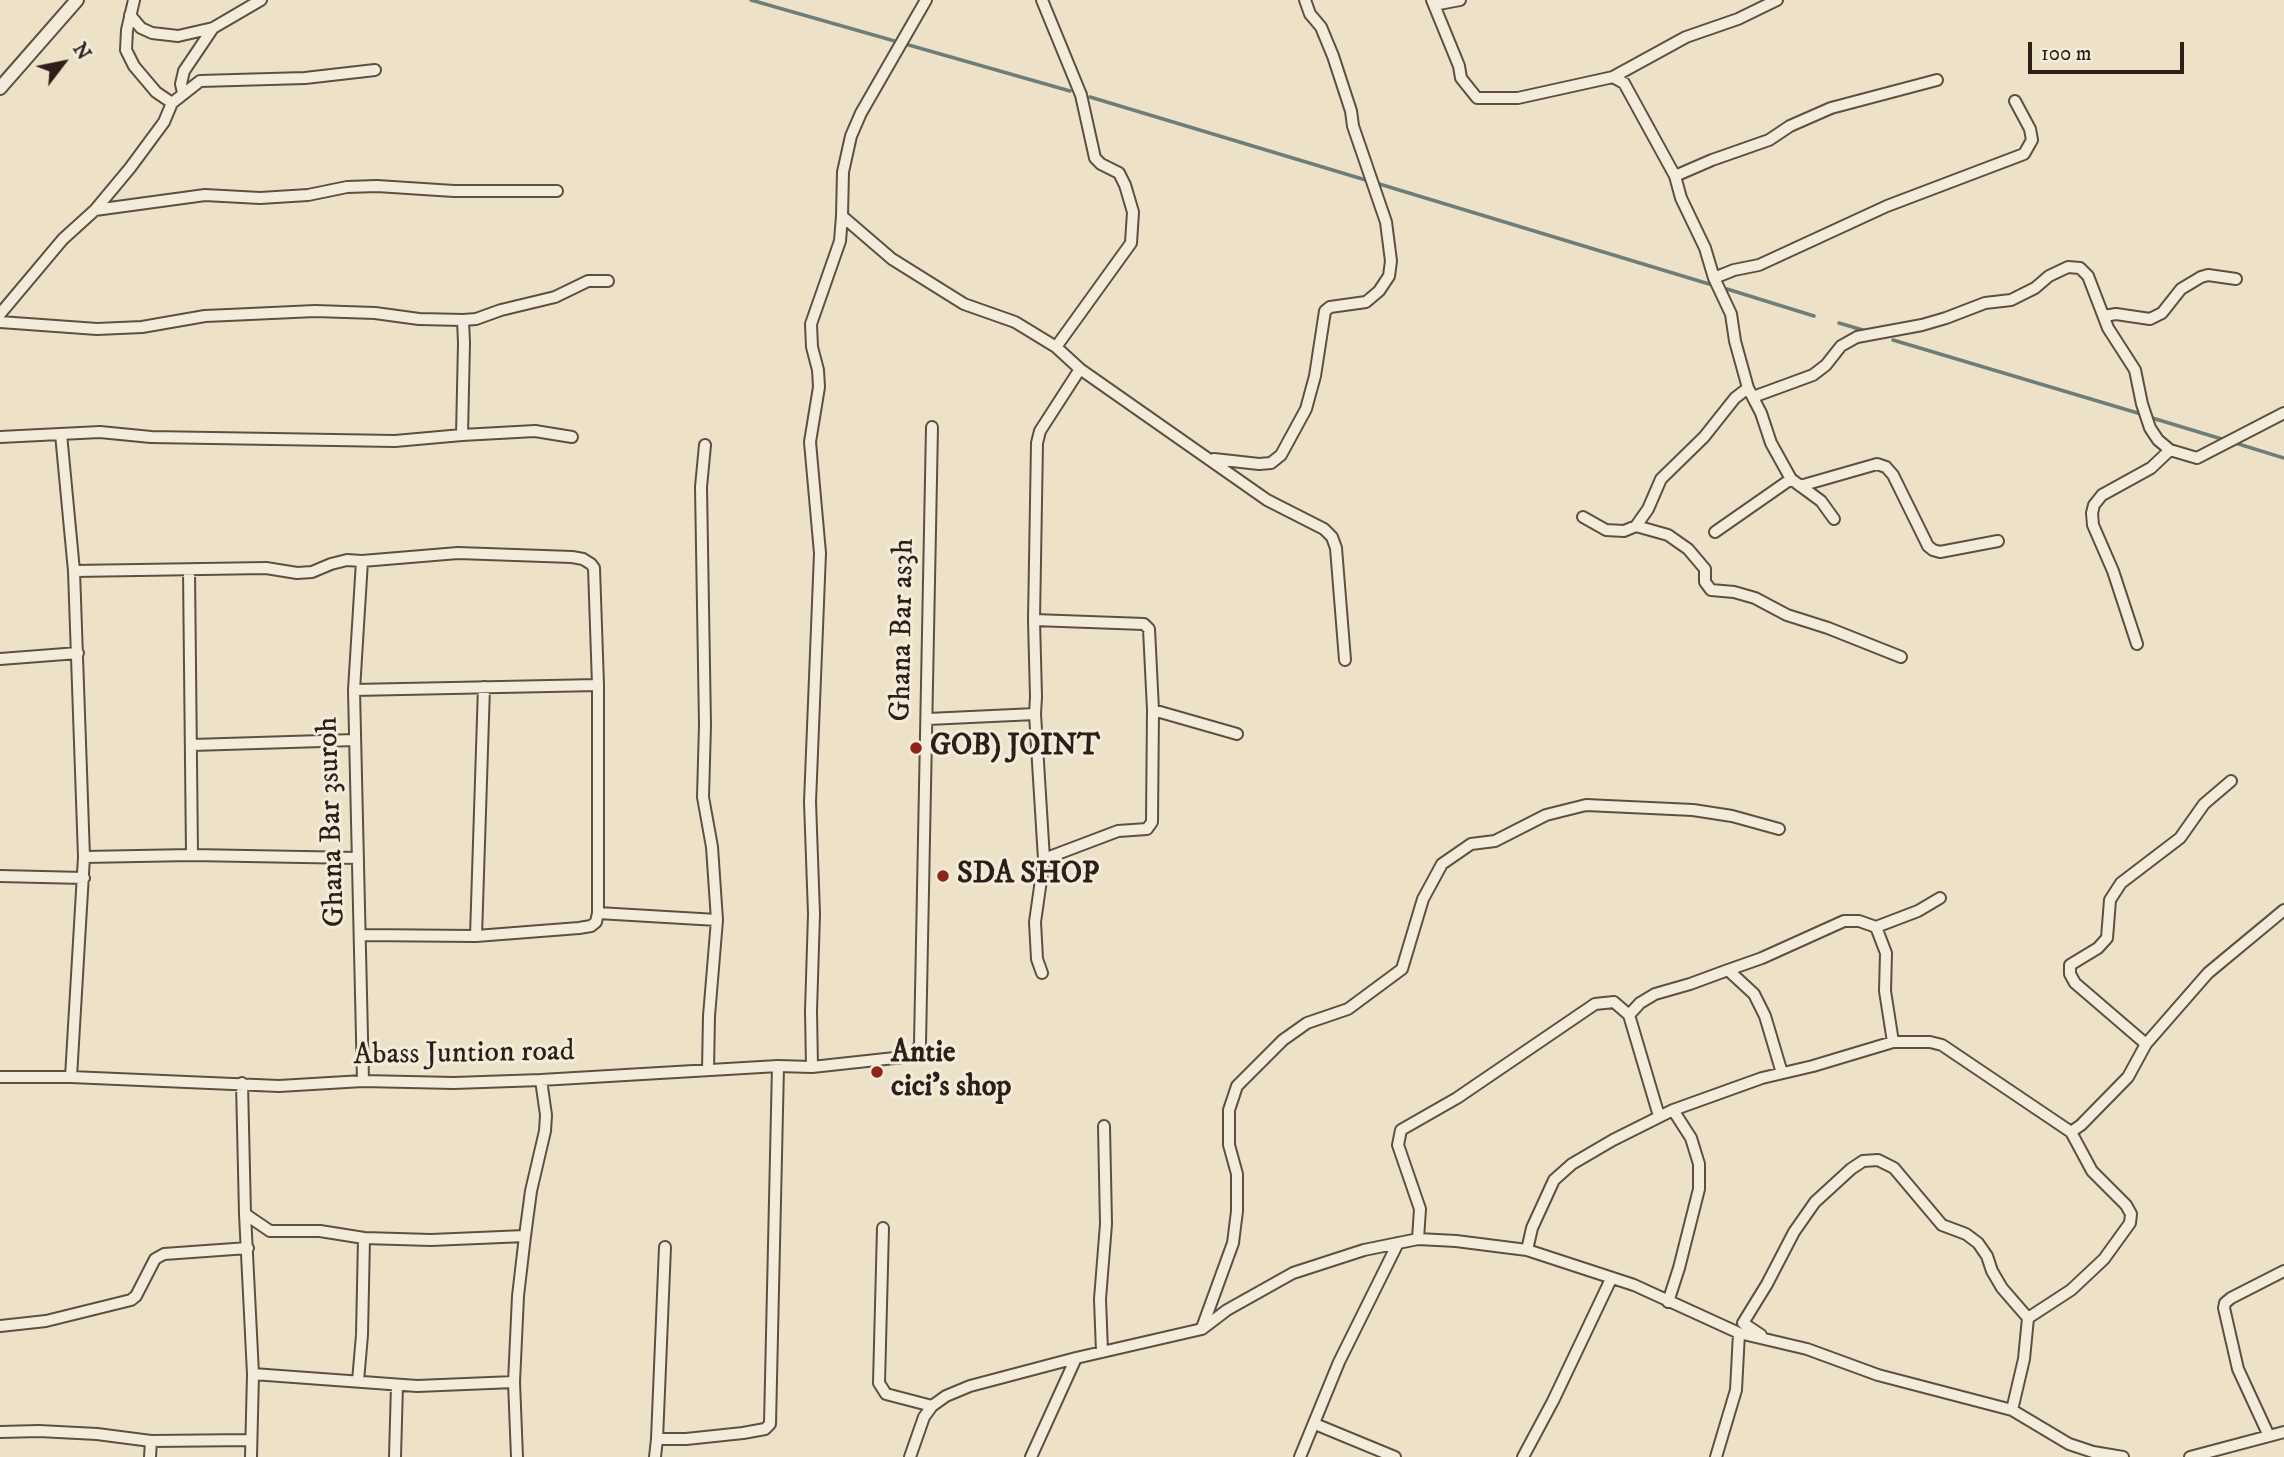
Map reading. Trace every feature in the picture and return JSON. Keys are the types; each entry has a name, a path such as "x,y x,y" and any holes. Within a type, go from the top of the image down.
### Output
{"street":[{"path":"134,0 127,50 134,66 156,92 172,103"},
{"path":"130,15 141,28 152,33 178,36 213,28 261,0"},
{"path":"812,1067 814,914 810,802 820,553 810,442 819,387 811,324 840,241 843,172 851,136 861,113 924,3 911,0"},
{"path":"1042,0 1081,95 1095,158 1119,173 1133,212 1131,243 1055,348"},
{"path":"1211,458 1259,464 1270,463 1281,455 1306,409 1315,376 1325,311 1330,307 1366,302 1379,291 1389,276 1391,261 1386,222 1333,56 1321,27 1310,14 1305,0"},
{"path":"1460,0 1433,3 1459,66 1461,78 1477,98 1518,98 1613,77 1686,37 1738,19 1777,0"},
{"path":"0,88 74,1"},
{"path":"183,93 181,84 184,71 213,28"},
{"path":"0,314 63,239 95,210 164,122 172,103 200,81 306,78 375,70"},
{"path":"1613,77 1624,83 1675,176 1681,198 1731,314 1735,341 1771,443 1796,482 1821,501 1834,519"},
{"path":"1675,176 1777,136 1790,126 1831,108 1937,80"},
{"path":"1714,278 1734,270 1759,265 1887,206 2024,154 2032,140 2030,129 2015,101"},
{"path":"95,210 205,195 260,198 308,195 347,187 557,191"},
{"path":"842,216 892,259 964,304 1015,322 1267,500 1324,529 1332,537 1336,548 1345,660"},
{"path":"1583,517 1606,530 1624,531 1636,526 1648,509 1661,479 1704,438 1735,398 1813,375 1826,365 1841,346 1857,337 1922,325 1985,303 2011,300 2035,288 2058,270 2068,267 2080,268 2088,276 2108,328 2135,369 2150,428 2158,440 2170,450 2197,458 2284,413"},
{"path":"2104,316 2116,314 2150,319 2162,313 2181,289 2202,277 2208,275 2236,279"},
{"path":"0,321 119,329 205,316 315,311 463,320 477,319 501,310 555,297 589,281 608,281"},
{"path":"462,435 463,320"},
{"path":"1042,973 1037,958 1035,922 1044,859 1035,714 1037,443 1040,431 1080,369"},
{"name":"Ghana Bar as3h","path":"920,1044 932,427"},
{"path":"0,437 100,432 151,437 395,441 536,431 572,437"},
{"path":"61,434 75,570 84,857 71,1077"},
{"path":"705,445 701,487 705,725 703,797 712,846 717,919 709,1016 708,1070"},
{"path":"2137,643 2113,571 2093,525 2092,513 2094,505 2102,495 2151,468 2170,450"},
{"path":"1715,533 1796,482 1877,464 1886,467 1893,475 1928,546 1933,550 1940,552 1998,541"},
{"path":"1636,526 1668,535 1680,542 1705,569 1704,582 1711,590 1718,593 1734,592 1755,598 1787,615 1901,657"},
{"path":"75,570 266,568 305,573 347,560 362,562 458,553 583,559 594,568 598,685 596,922 591,926 476,936 360,935"},
{"name":"Ghana Bar 3suroh","path":"362,562 354,690 363,1081"},
{"path":"188,570 192,855"},
{"path":"1034,620 1144,624 1149,629 1153,710 1152,822 1147,829 1118,831 1044,859"},
{"path":"0,659 78,653"},
{"path":"354,690 598,685"},
{"path":"476,936 484,687"},
{"path":"1153,710 1237,734"},
{"path":"928,719 1035,714"},
{"path":"192,745 355,740"},
{"path":"2147,1044 2075,983 2070,974 2070,965 2098,948 2107,938 2110,900 2121,883 2180,838 2204,804 2231,781"},
{"path":"1202,1329 1233,1243 1237,1211 1237,1174 1229,1145 1229,1110 1237,1086 1283,1040 1307,1023 1348,1009 1402,970 1423,899 1442,864 1471,844 1495,841 1546,815 1586,805 1693,810 1731,816 1779,829"},
{"path":"84,857 192,855 358,858"},
{"path":"0,876 84,878"},
{"path":"1629,1015 1640,1003 1655,994 1762,958 1844,921 1859,921 1876,927 1918,911 1940,898"},
{"path":"2071,1132 2128,1077 2147,1044 2208,973 2270,925 2284,910"},
{"path":"598,913 717,919"},
{"path":"1876,927 1886,953 1885,991 1894,1042"},
{"path":"1728,970 1754,994 1765,1016 1782,1073"},
{"path":"1419,1239 1420,1209 1398,1145 1401,1130 1457,1098 1595,1004 1614,1002 1629,1015 1659,1116"},
{"path":"1527,1250 1532,1228 1555,1180 1573,1164 1659,1116 1762,1078 1894,1042 1930,1042 1942,1045 2071,1132 2092,1171 2126,1205 2131,1214 2130,1223 2104,1259 2071,1290 2028,1318"},
{"name":"Abass Juntion road","path":"0,1077 71,1077 279,1086 363,1081 454,1083 541,1080 778,1066 812,1067 908,1058 914,1056 920,1044"},
{"path":"657,1439 743,1433 765,1429 769,1424 778,1066"},
{"path":"517,1457 514,1382 518,1296 531,1191 545,1131 546,1115 541,1080"},
{"path":"242,1083 253,1374 251,1457"},
{"path":"1668,1302 1699,1189 1699,1164 1691,1138 1672,1110"},
{"path":"1102,1352 1100,1299 1106,1224 1104,1126"},
{"path":"1786,1345 1768,1339 1743,1323 1794,1232 1815,1202 1863,1161 1878,1160 1894,1168 1942,1225 1966,1234 1978,1243 2002,1287 2028,1318 2024,1359 2012,1410"},
{"path":"245,1214 270,1231 320,1231 364,1238 431,1240 525,1236"},
{"path":"883,1228 879,1383 887,1394 932,1406"},
{"path":"358,1381 364,1238"},
{"path":"911,1457 924,1417 932,1406 946,1396 970,1386 1076,1358 1202,1329 1227,1310 1293,1273 1364,1250 1419,1239 1527,1250 1611,1279 1634,1284 1739,1333 1807,1349 1878,1375 2012,1410 2092,1455 2123,1457"},
{"path":"1300,1457 1339,1362 1398,1243"},
{"path":"655,1457 666,1247"},
{"path":"0,1326 46,1321 131,1300 136,1296 155,1259 164,1254 248,1248"},
{"path":"2269,1436 2238,1369 2224,1308 2231,1298 2284,1271"},
{"path":"1523,1457 1611,1279"},
{"path":"1716,1457 1736,1390 1739,1333"},
{"path":"1031,1457 1076,1358"},
{"path":"253,1374 397,1385 514,1382"},
{"path":"396,1457 397,1385"},
{"path":"1315,1424 1395,1457"},
{"path":"0,1432 97,1434 151,1441 251,1440"},
{"path":"2190,1457 2284,1432"},
{"path":"150,1457 151,1441"}],"waterway":[{"path":"751,0 1070,91"},
{"path":"1090,97 1369,181"},
{"path":"1376,183 1709,284"},
{"path":"1727,289 1814,316"},
{"path":"1839,323 1866,331"},
{"path":"1893,340 2141,414"},
{"path":"2149,417 2225,440"},
{"path":"2232,442 2284,458"}],"place":[{"name":"GOB) JOINT","path":"916,748"},
{"name":"SDA SHOP","path":"943,876"},
{"name":"Antie cici's shop","path":"877,1072"}]}
